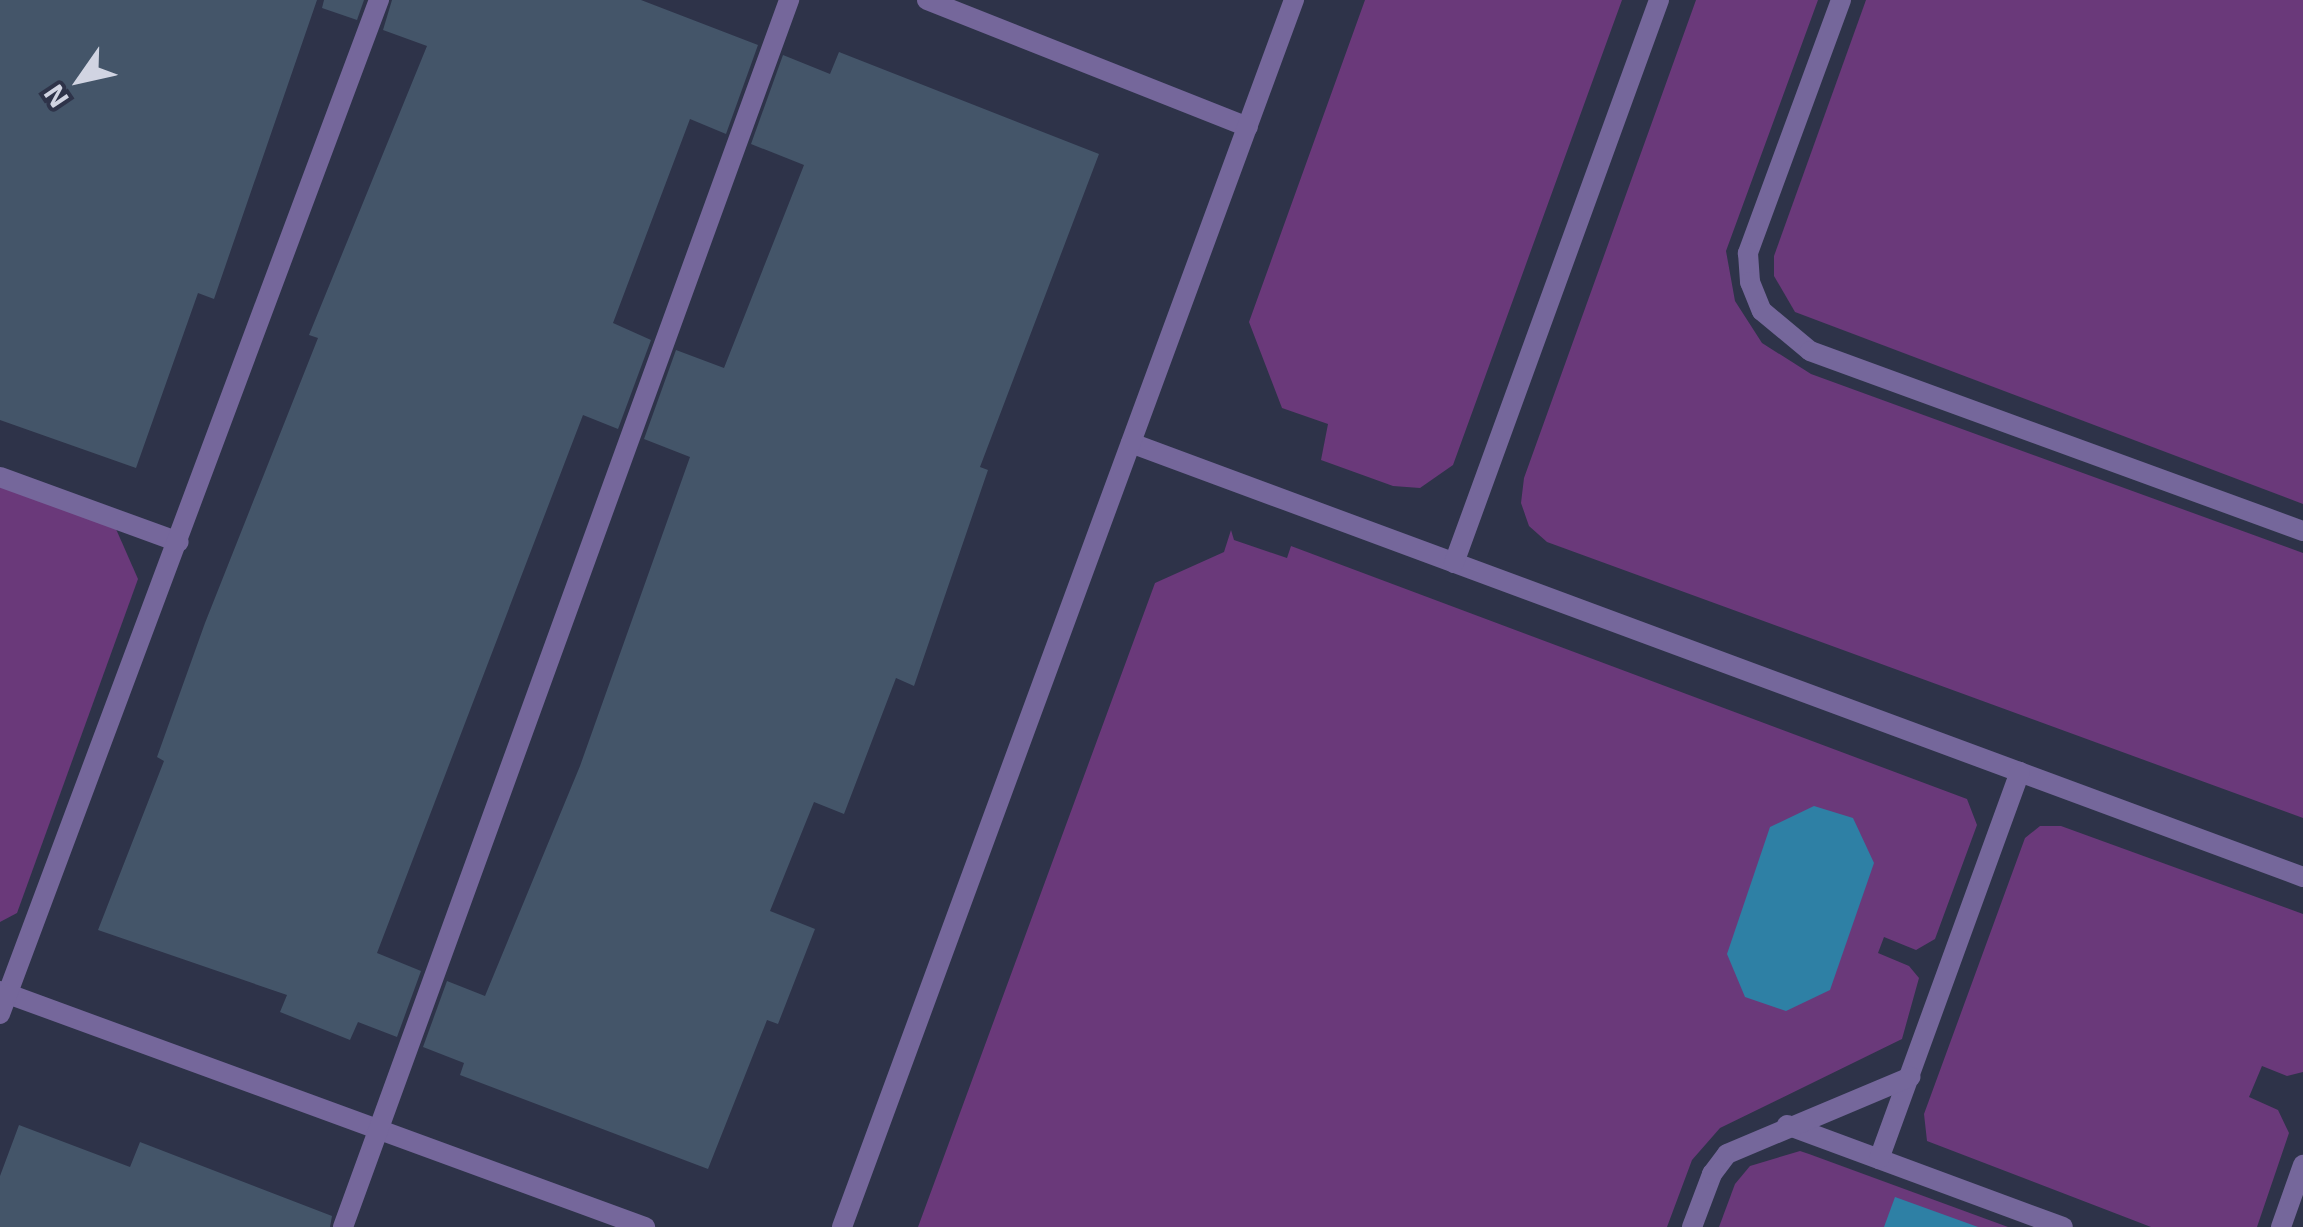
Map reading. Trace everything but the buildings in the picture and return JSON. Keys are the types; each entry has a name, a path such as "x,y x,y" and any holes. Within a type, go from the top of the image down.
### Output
{"street":[{"path":"0,1014 4,992 180,542 379,0"},
{"path":"343,1227 789,0"},
{"path":"927,0 1248,128"},
{"path":"842,1227 1294,0"},
{"path":"1454,563 1660,0"},
{"path":"1840,0 1748,252 1762,311 1810,351 2303,530"},
{"path":"1131,443 2303,877"},
{"path":"0,477 180,542"},
{"path":"1879,1159 2020,772"},
{"path":"4,992 645,1227"},
{"path":"1692,1227 1712,1174 1728,1154 1910,1077"},
{"path":"1787,1126 2063,1227"},
{"path":"2280,1227 2303,1164"}],"shaded area":[{"path":"1365,0 1622,0 1453,465 1420,488 1393,486 1321,460 1328,424 1282,408 1249,322"},
{"path":"1696,0 1818,0 1726,251 1735,301 1762,343 1811,374 2303,553 2303,818 1547,542 1529,526 1521,503 1524,478"},
{"path":"1866,0 2303,0 2303,504 1795,312 1774,276 1774,256"},
{"path":"0,486 116,529 138,579 17,913 0,922"},
{"path":"1231,530 1234,540 1287,558 1291,546 1967,799 1977,825 1935,939 1916,950 1884,937 1878,953 1909,966 1919,978 1902,1039 1720,1128 1692,1160 1667,1227 918,1227 1155,583 1224,552"},
{"path":"2040,826 2061,826 2303,914 2303,1072 2287,1076 2262,1066 2249,1097 2278,1110 2289,1133 2257,1227 2151,1227 1927,1141 1924,1114 2025,838"},
{"path":"1800,1151 2008,1227 1719,1227 1735,1184 1750,1166"}],"water":[{"path":"1814,806 1853,818 1874,863 1830,990 1786,1011 1745,997 1727,954 1770,827"},
{"path":"1895,1197 1978,1227 1884,1227"}]}
